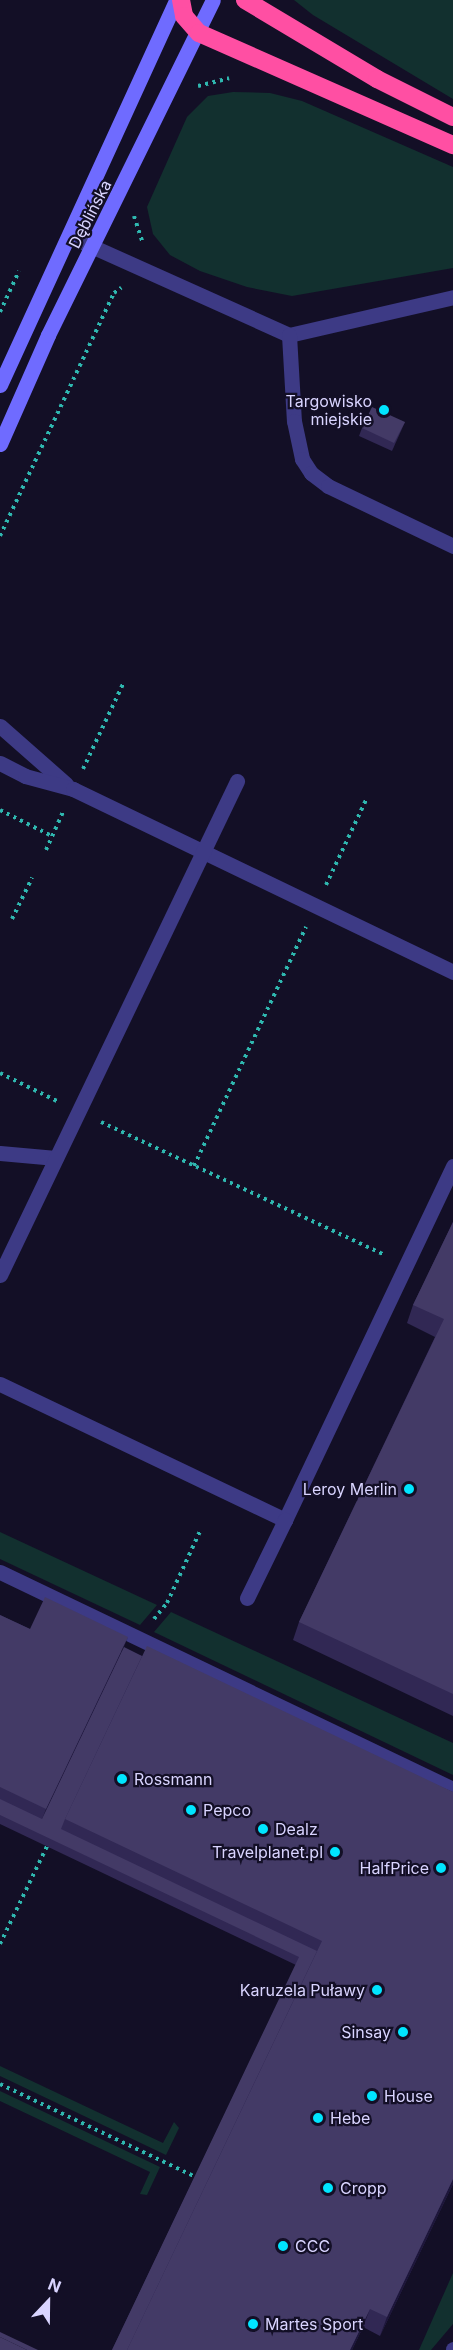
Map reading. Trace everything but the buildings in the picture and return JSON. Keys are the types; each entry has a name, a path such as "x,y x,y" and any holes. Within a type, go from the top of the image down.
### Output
{"highway":[{"path":"179,0 184,16 199,33 453,145"},
{"path":"245,0 377,79 453,117"}],"main road":[{"name":"Dęblińska","path":"0,385 179,0"},
{"name":"Dęblińska","path":"0,444 213,0"}],"lane":[{"path":"69,236 290,335 453,297"},
{"path":"290,335 294,421 302,459 311,473 328,486 453,546"},
{"path":"0,726 73,789"},
{"path":"0,763 25,776 73,789 453,972"},
{"path":"0,1275 237,781"},
{"path":"0,1153 56,1158"},
{"path":"248,1599 453,1166"},
{"path":"0,1243 18,1237"},
{"path":"0,1384 285,1520"},
{"path":"0,1572 453,1789"}],"path":[{"path":"0,312 19,271"},
{"path":"0,536 114,293 121,288"},
{"path":"81,772 124,682"},
{"path":"194,1166 366,798"},
{"path":"46,850 65,806"},
{"path":"0,810 52,836"},
{"path":"12,919 32,878"},
{"path":"0,1073 406,1265"},
{"path":"141,1639 167,1603 201,1529"},
{"path":"50,1830 45,1840 59,1847"},
{"path":"0,1944 49,1842"},
{"path":"0,2084 201,2180"},
{"path":"196,2191 206,2169"}],"green space":[{"path":"294,0 453,0 453,99 313,15"},
{"path":"233,92 270,93 302,101 453,167 453,268 292,296 247,287 200,271 170,255 153,234 147,207 187,117 208,96"},
{"path":"0,1532 157,1605 140,1625 0,1559"},
{"path":"171,1612 453,1743 453,1775 154,1632"},
{"path":"0,2066 163,2143 174,2122 179,2128 166,2155 0,2076"},
{"path":"0,2091 160,2167 147,2195 140,2194 150,2172 0,2101"},
{"path":"453,2273 453,2324 431,2350 419,2350"}],"place":[{"name":"Targowisko miejskie","path":"384,410"},
{"name":"Leroy Merlin","path":"409,1489"},
{"name":"Rossmann","path":"122,1779"},
{"name":"Pepco","path":"191,1810"},
{"name":"Dealz","path":"263,1829"},
{"name":"Travelplanet.pl","path":"335,1852"},
{"name":"HalfPrice","path":"441,1868"},
{"name":"Karuzela Puławy","path":"377,1990"},
{"name":"Sinsay","path":"403,2032"},
{"name":"House","path":"372,2096"},
{"name":"Hebe","path":"318,2118"},
{"name":"Cropp","path":"328,2188"},
{"name":"CCC","path":"283,2246"},
{"name":"Martes Sport","path":"253,2324"}]}
